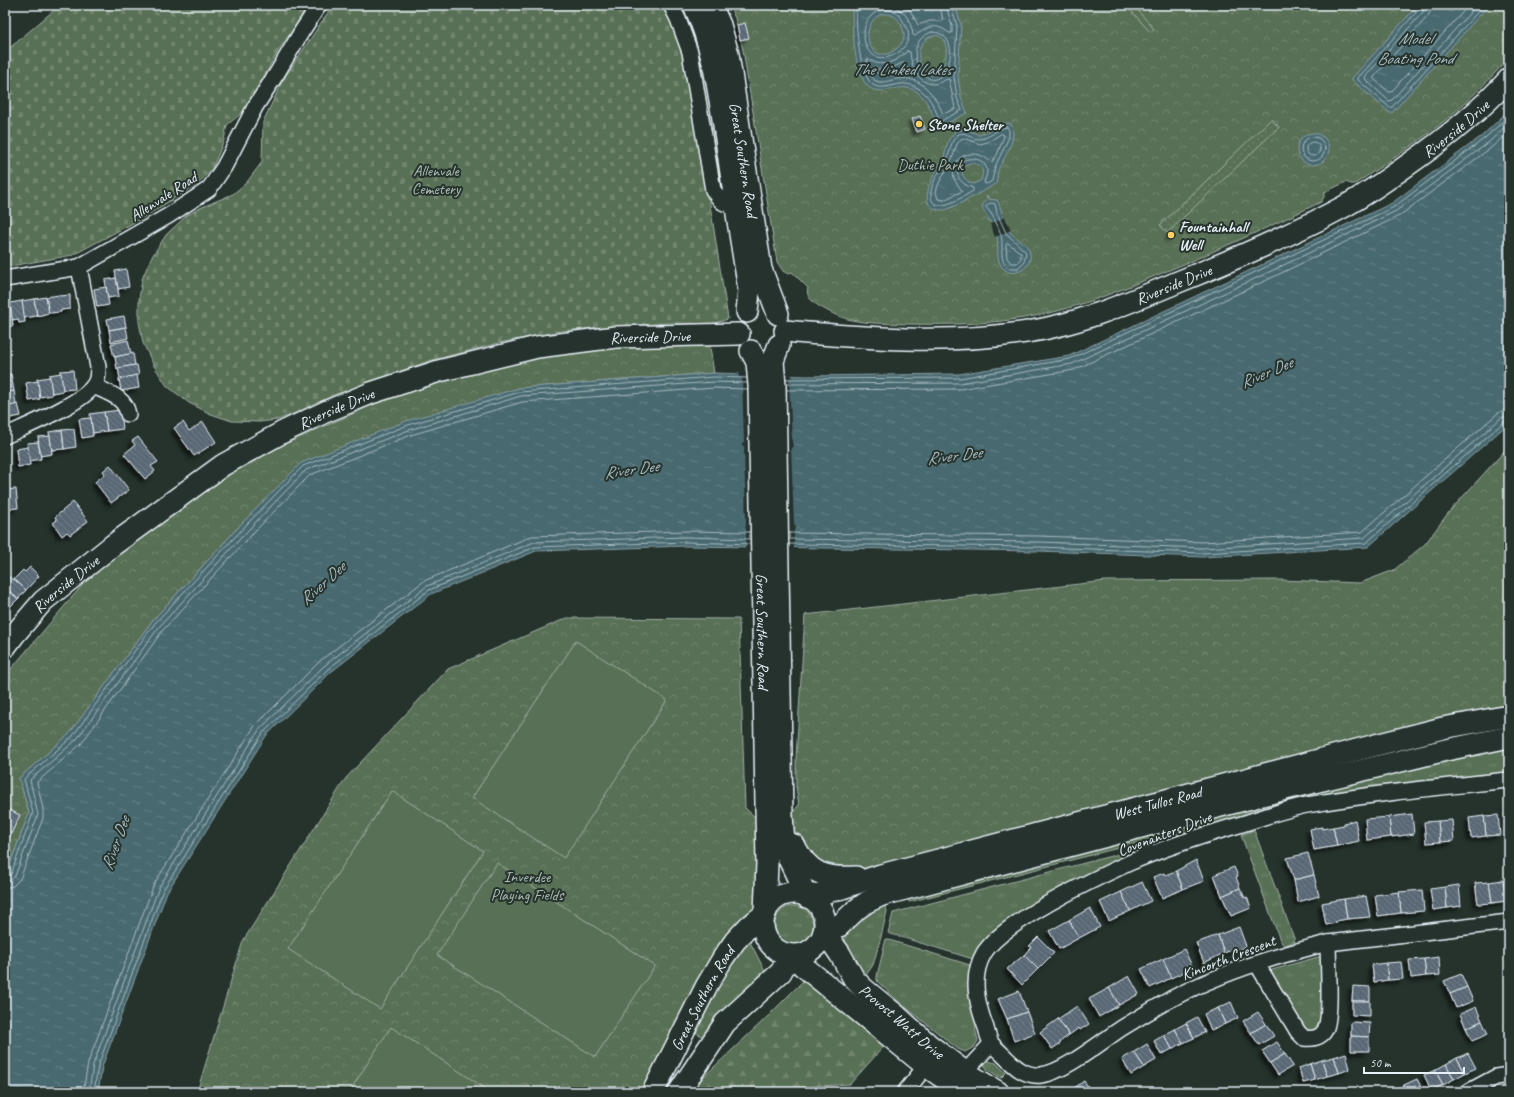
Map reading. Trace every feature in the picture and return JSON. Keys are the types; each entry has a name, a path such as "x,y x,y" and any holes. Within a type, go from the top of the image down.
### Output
{"main road":[{"name":"Great Southern Road","path":"694,5 704,25 718,84 748,290 747,312"},
{"name":"Great Southern Road","path":"711,5 720,25 728,54 761,269 770,344 759,385 777,818 787,856 808,897"},
{"name":"Riverside Drive","path":"770,344 884,339 966,338 1027,332 1064,324 1095,314 1224,263 1303,227 1346,205 1398,172 1448,135 1482,106 1509,79"},
{"path":"760,307 773,310 770,344 743,344 739,334 739,326 742,318 747,312 753,308 760,307"},
{"name":"Riverside Drive","path":"5,647 43,601 113,545 223,465 283,432 325,412 371,394 439,371 537,347 616,337 739,334"},
{"name":"West Tullos Road","path":"808,897 842,888 880,875 1372,746 1443,728 1509,716"},
{"name":"West Tullos Road","path":"824,932 839,926 868,902 882,895 1296,787 1446,750 1509,737"},
{"name":"Great Southern Road","path":"653,1092 707,985 723,958 735,941 749,926 765,913 768,864 777,818"},
{"path":"777,818 800,857 808,867 822,875 838,878 880,875"},
{"path":"799,894 808,897 816,903 822,912 825,922 824,932 819,942 812,950 803,954 791,955 778,951 768,941 763,927 765,913 769,905 775,899 783,895 799,894"},
{"name":"Provost Watt Drive","path":"824,932 854,979 928,1044 965,1082"},
{"name":"Great Southern Road","path":"679,1092 725,1023 781,972 791,955"},
{"name":"Provost Watt Drive","path":"791,955 926,1066 965,1082 998,1092"}],"street":[{"name":"Allenvale Road","path":"5,279 79,267 168,216 209,189 224,167 255,107 302,31 320,5"},
{"path":"671,5 678,19 690,52 713,190 720,202 723,204 736,204"},
{"path":"5,436 77,400 94,386 98,377 98,367 79,267"},
{"path":"94,386 122,400 128,414"},
{"name":"Covenanters Drive","path":"991,1044 979,1010 976,987 978,965 986,950 1012,927 1031,914 1076,890 1130,863 1181,843 1304,805 1376,794 1509,780"},
{"name":"Kincorth Crescent","path":"991,1044 1017,1069 1033,1075 1044,1075 1069,1064 1124,1027 1173,998 1223,975 1300,950 1328,943 1509,922"},
{"path":"1257,964 1298,1032 1304,1038 1311,1039 1320,1036 1326,1030 1328,1013 1328,943"},
{"path":"965,1082 991,1044"},
{"path":"905,1092 926,1066"},
{"path":"1468,1092 1496,1078 1509,1075"}],"green space":[{"path":"60,5 309,5 279,50 243,112 227,125 224,140 213,167 199,183 144,217 73,255 5,267 5,52"},
{"name":"Allenvale Cemetery","path":"333,5 664,5 686,52 728,319 712,324 670,323 561,331 499,343 429,361 334,395 278,420 259,422 232,421 211,414 189,403 167,386 154,366 143,343 139,322 139,299 142,279 151,258 166,235 186,216 200,208 233,194 247,182 262,162 263,122 283,80"},
{"name":"Duthie Park","path":"729,5 1509,5 1509,58 1475,94 1448,118 1408,149 1355,184 1346,182 1325,192 1321,202 1176,267 1070,308 1024,318 958,324 877,323 847,319 837,316 821,307 810,299 807,292 808,288 792,272 788,274 783,271 777,262 743,50 735,18"},
{"path":"1126,5 1133,5 1154,29 1150,32"},
{"path":"1271,119 1279,127 1167,233 1160,225"},
{"path":"709,341 714,373 519,388 244,521 152,621 69,735 19,778 29,813 5,877 5,676 90,576 235,466 404,391 547,354"},
{"path":"1509,446 1509,716 807,897 783,824 799,805 796,787 796,758 805,615 1106,581 1281,580 1360,583 1394,570 1425,544 1449,512"},
{"name":"Inverdee Playing Fields","path":"567,618 739,619 745,808 767,828 765,913 735,941 653,1092 197,1092 243,941 346,778 448,669"},
{"path":"576,641 667,700 564,858 472,798"},
{"path":"1509,744 1509,775 1258,813 1256,806"},
{"path":"392,791 483,851 380,1009 288,949"},
{"path":"1253,806 1256,814 1180,838 1167,836 909,902 908,897"},
{"path":"1254,830 1295,941 1284,946 1280,940 1241,835"},
{"path":"1161,843 1002,925 984,941 973,959 888,933 893,913"},
{"path":"497,863 655,966 595,1057 437,955"},
{"path":"884,902 887,911 881,937 873,965 864,978 845,946 845,936 849,927"},
{"path":"790,906 798,906 808,911 812,918 812,932 808,939 798,944 790,944 780,939 778,936 775,929 775,921 780,911 783,909"},
{"path":"886,939 970,965 970,1002 978,1027 975,1028 978,1041 974,1047 965,1052 958,1049 898,1001 877,981"},
{"path":"749,940 767,975 705,1038 692,1030 730,960"},
{"path":"1320,957 1323,964 1323,1022 1318,1031 1309,1031 1303,1026 1270,972 1272,970"},
{"path":"803,981 886,1044 850,1084 791,1088 784,1092 691,1092 697,1083"},
{"path":"391,1027 491,1092 349,1092"},
{"path":"988,1061 996,1063 1006,1073 1001,1078 987,1069 984,1065"}],"water":[{"name":"The Linked Lakes","path":"852,5 955,5 961,25 958,76 961,97 967,113 937,128 929,106 920,94 914,90 899,88 877,91 867,85 862,77 855,52","holes":["882,14 894,16 901,24 904,34 903,41 894,51 882,54 875,52 868,40 870,25 875,18","939,36 944,40 946,47 944,64 941,71 936,75 930,75 921,65 919,60 919,50 921,46 927,38"]},
{"name":"Model Boating Pond","path":"1418,5 1489,5 1392,113 1390,113 1352,80 1352,78"},
{"name":"River Dee","path":"1509,110 1509,423 1368,547 1203,557 1038,551 686,546 536,551 431,594 331,672 266,736 167,892 102,1067 98,1092 5,1092 5,877 29,813 19,778 69,734 152,621 244,521 301,463 406,421 519,388 714,373 806,376 959,374 1069,356 1392,203 1483,135"},
{"name":"The Linked Lakes","path":"1004,124 1011,124 1013,135 1010,147 999,168 996,184 948,209 934,209 929,204 927,197 932,179 944,157 948,141 955,132 952,126 954,125 957,131 966,129 979,135","holes":["970,163 980,166 983,174 980,181 973,184 966,180 962,174 962,170 966,165"]},
{"path":"1313,133 1319,134 1326,140 1329,149 1328,155 1322,162 1313,165 1307,164 1300,158 1297,149 1298,143 1304,136"},
{"path":"987,195 989,199 997,200 1009,231 1029,249 1030,259 1028,264 1020,271 1009,272 1000,264 998,258 998,240 996,233 982,207 988,200"}],"pier":[{"path":"1005,217 1011,230 995,237 990,224"},
{"path":"739,372 791,373 792,377 789,378 793,447 791,448 794,524 796,528 794,530 794,550 746,549 744,447 742,446 744,443 742,377 739,377"}],"building":[{"path":"745,23 749,38 740,40 737,25"},
{"name":"Stone Shelter","path":"920,116 925,129 917,132 912,119"},
{"name":"Fountainhall Well","path":"1171,232 1174,235 1170,238 1168,236"},
{"path":"126,269 129,287 118,289 115,271"},
{"path":"116,278 119,296 108,298 105,280"},
{"path":"106,287 109,305 97,307 94,289"},
{"path":"70,295 70,309 61,310 61,312 49,313 46,297"},
{"path":"46,297 49,313 37,316 34,299"},
{"path":"34,299 37,316 24,318 22,301"},
{"path":"22,301 25,322 19,323 18,319 12,320 10,303"},
{"path":"10,303 13,326 5,327 5,304"},
{"path":"124,316 126,327 109,330 107,319"},
{"path":"126,327 128,338 111,342 109,330"},
{"path":"128,340 131,354 114,357 111,344"},
{"path":"133,353 135,365 117,369 115,357"},
{"path":"137,365 139,375 120,379 118,368"},
{"path":"73,370 75,389 63,390 60,371"},
{"path":"61,373 63,391 52,393 49,375"},
{"path":"11,374 14,391 5,393 5,375"},
{"path":"137,375 139,388 121,391 119,379"},
{"path":"50,377 52,395 40,397 37,379"},
{"path":"38,381 40,399 29,401 26,383"},
{"path":"14,391 16,405 5,407 5,393"},
{"path":"18,404 21,416 5,419 5,407"},
{"path":"121,410 123,429 107,431 104,412"},
{"path":"104,412 107,431 93,433 90,414"},
{"path":"91,418 93,436 82,438 79,419"},
{"path":"183,422 189,431 203,422 216,442 194,456 174,428"},
{"path":"74,429 76,447 64,449 62,430"},
{"path":"62,430 64,449 52,450 49,432"},
{"path":"50,436 52,454 40,456 38,437"},
{"path":"138,437 158,462 151,466 155,471 145,479 124,454 135,445 132,441"},
{"path":"38,442 41,459 29,461 27,443"},
{"path":"28,447 30,465 18,467 16,449"},
{"path":"110,465 129,490 111,503 95,482 105,474 103,471"},
{"path":"16,489 18,508 6,509 5,490"},
{"path":"73,502 88,521 70,535 67,532 62,536 53,523 57,520 55,517"},
{"path":"30,567 39,576 26,590 14,579 23,570 25,572"},
{"path":"8,576 13,580 14,579 26,590 18,599 5,587 7,586 5,585 5,579"},
{"path":"5,587 18,599 9,608 5,604"},
{"path":"5,604 9,608 5,612"},
{"path":"1507,804 1509,804 1509,825"},
{"path":"5,808 20,815 9,838 5,836"},
{"path":"1412,814 1414,834 1391,837 1389,817"},
{"path":"1498,815 1500,835 1486,836 1484,816"},
{"path":"1484,816 1486,836 1471,838 1469,818"},
{"path":"1389,817 1391,837 1367,840 1365,819"},
{"path":"1355,820 1359,841 1337,846 1333,827 1344,825 1344,823"},
{"path":"1452,820 1454,841 1440,842 1438,821"},
{"path":"1438,821 1440,842 1426,843 1424,822"},
{"path":"1322,827 1322,829 1333,827 1337,846 1314,850 1310,829"},
{"path":"1308,853 1314,875 1294,880 1287,858"},
{"path":"1196,860 1204,881 1183,889 1176,871"},
{"path":"1234,867 1238,876 1236,877 1240,888 1222,896 1214,875"},
{"path":"1176,871 1183,889 1162,898 1153,877"},
{"path":"1314,875 1319,896 1298,902 1294,880"},
{"path":"1503,880 1506,901 1492,903 1489,882"},
{"path":"1142,882 1151,901 1130,911 1121,892"},
{"path":"1489,882 1492,903 1478,904 1475,883"},
{"path":"1459,885 1461,906 1447,908 1445,887"},
{"path":"1445,887 1447,908 1433,910 1430,889"},
{"path":"1240,888 1245,898 1247,897 1251,908 1231,916 1222,896"},
{"path":"1422,890 1424,911 1401,913 1399,892"},
{"path":"1121,892 1130,911 1109,921 1100,902"},
{"path":"1399,892 1401,913 1378,916 1375,895"},
{"path":"1366,896 1370,917 1347,919 1344,899"},
{"path":"1344,899 1347,919 1326,925 1322,903"},
{"path":"1090,908 1100,927 1079,938 1069,920"},
{"path":"1069,920 1079,938 1059,949 1049,931"},
{"path":"1239,927 1246,946 1236,951 1235,949 1224,953 1218,935"},
{"path":"1218,935 1224,953 1204,963 1196,943"},
{"path":"1038,937 1054,953 1038,969 1024,955 1031,947 1029,946"},
{"path":"1184,949 1193,968 1171,978 1163,959"},
{"path":"1024,955 1038,969 1022,985 1007,969"},
{"path":"1439,957 1440,975 1426,976 1424,959"},
{"path":"1163,959 1171,978 1150,988 1141,969"},
{"path":"1424,959 1426,976 1411,978 1409,960"},
{"path":"1401,962 1403,979 1388,980 1386,963"},
{"path":"1386,963 1388,980 1374,982 1372,965"},
{"path":"1461,974 1467,987 1450,994 1444,981"},
{"path":"1129,976 1139,994 1119,1005 1109,988"},
{"path":"1353,986 1370,987 1370,1001 1352,1001"},
{"path":"1467,987 1473,1001 1456,1008 1450,994"},
{"path":"1109,988 1119,1005 1099,1017 1089,999"},
{"path":"1019,991 1027,1012 1007,1019 998,999"},
{"path":"1352,1001 1370,1001 1370,1016 1352,1015"},
{"path":"1231,1002 1238,1018 1225,1024 1218,1008"},
{"path":"1077,1006 1089,1024 1080,1030 1079,1028 1069,1035 1058,1019"},
{"path":"1476,1007 1482,1021 1466,1028 1460,1014"},
{"path":"1218,1008 1225,1024 1211,1030 1204,1014"},
{"path":"1027,1012 1035,1033 1014,1041 1007,1019"},
{"path":"1258,1012 1266,1024 1251,1033 1243,1021"},
{"path":"1197,1017 1205,1032 1194,1038 1186,1023"},
{"path":"1058,1019 1069,1035 1052,1049 1040,1032"},
{"path":"1482,1021 1488,1034 1472,1041 1466,1028"},
{"path":"1351,1022 1370,1023 1369,1037 1351,1036"},
{"path":"1186,1023 1194,1038 1183,1043 1175,1029"},
{"path":"1266,1024 1274,1036 1259,1045 1251,1033"},
{"path":"1175,1029 1183,1043 1172,1049 1164,1035"},
{"path":"1164,1035 1172,1049 1161,1055 1154,1041"},
{"path":"1351,1036 1369,1037 1369,1051 1351,1051"},
{"path":"1277,1042 1285,1054 1270,1063 1262,1051"},
{"path":"1147,1044 1156,1060 1144,1067 1134,1052"},
{"path":"1134,1052 1144,1067 1131,1075 1122,1059"},
{"path":"1346,1053 1350,1069 1339,1073 1334,1057"},
{"path":"1468,1053 1476,1068 1465,1073 1457,1058"},
{"path":"1285,1054 1293,1066 1278,1075 1270,1063"},
{"path":"1334,1057 1339,1073 1327,1076 1322,1060"},
{"path":"1457,1058 1465,1073 1454,1079 1446,1064"},
{"path":"1322,1060 1327,1076 1315,1080 1310,1064"},
{"path":"1310,1064 1315,1080 1303,1083 1299,1068"},
{"path":"1446,1064 1454,1079 1443,1085 1435,1070"},
{"path":"1435,1070 1443,1085 1431,1090 1424,1075"},
{"path":"1417,1079 1424,1092 1407,1092 1404,1085"},
{"path":"1084,1081 1092,1092 1070,1091"},
{"path":"1404,1085 1407,1092 1391,1092"}],"place":[{"name":"Stone Shelter","path":"919,124"},
{"name":"Fountainhall Well","path":"1171,235"}]}
